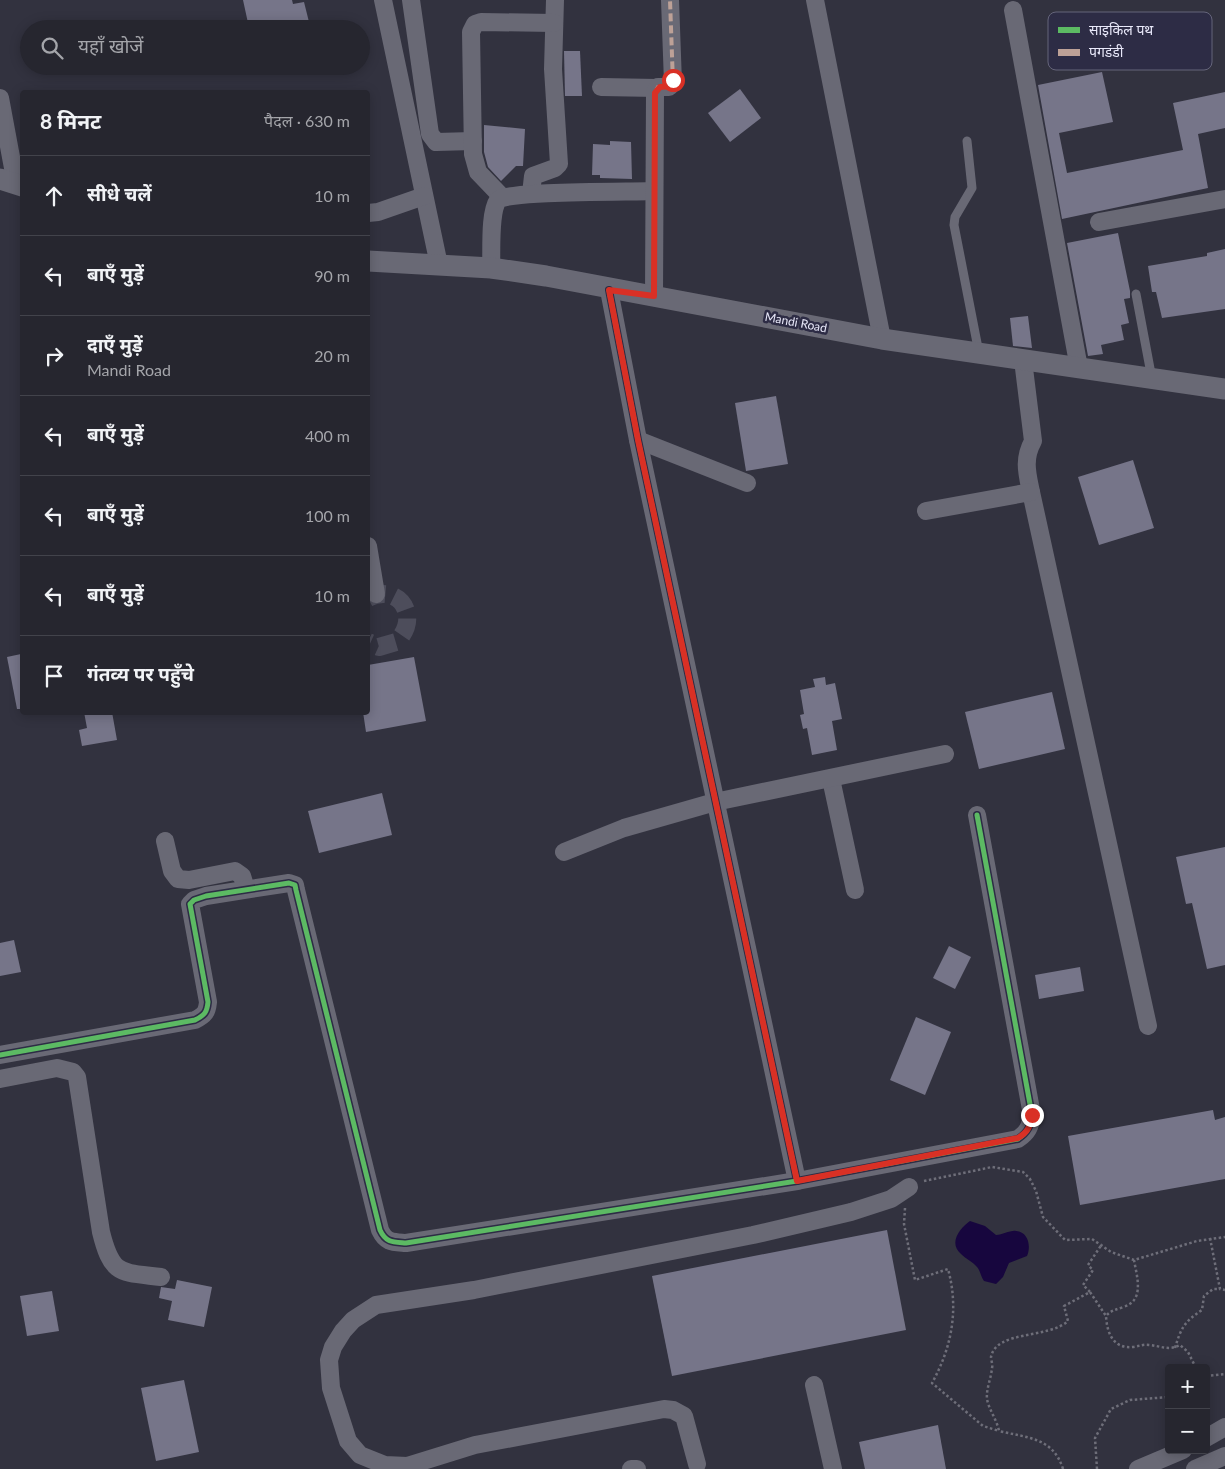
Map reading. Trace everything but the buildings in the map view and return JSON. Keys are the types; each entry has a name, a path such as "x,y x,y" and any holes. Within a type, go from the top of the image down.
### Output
{"street":[{"path":"383,0 439,265"},
{"path":"410,0 430,134 436,142 472,141"},
{"path":"531,194 533,176 555,168 559,164 552,68 555,0"},
{"path":"601,87 657,88 669,87 673,83 670,0"},
{"path":"815,0 882,339"},
{"path":"1013,10 1079,368"},
{"path":"502,197 478,172 473,154 472,27 481,22 554,23"},
{"path":"654,296 653,192 655,96 657,88"},
{"path":"0,98 13,183"},
{"path":"491,268 493,216 497,202 502,197 531,194 653,192"},
{"path":"370,212 378,212 424,196"},
{"path":"1099,222 1225,199"},
{"name":"Mandi Road","path":"370,261 491,268 546,276 609,290 654,296 882,339 1225,389"},
{"path":"609,290 638,440 797,1181"},
{"path":"1023,360 1033,441 1027,452 1026,461 1031,492 1148,1026"},
{"path":"638,440 747,483"},
{"path":"926,511 1031,492"},
{"path":"370,558 376,594"},
{"path":"564,852 624,828 716,802 945,754"},
{"path":"831,779 855,890"},
{"path":"0,1055 195,1020 203,1016 207,1011 208,1002 190,904 200,897 289,882 294,885 380,1230 384,1238 389,1242 406,1243 797,1181 1018,1138 1026,1134 1032,1115 977,815"},
{"path":"165,841 172,870 178,879 189,880 235,871 242,876 246,889"},
{"path":"0,1079 57,1068 73,1072 77,1077 101,1232 106,1252 114,1266 126,1273 161,1277"},
{"path":"697,1464 684,1416 673,1410 664,1409 475,1445 407,1466 374,1462 360,1455 348,1441 339,1416 328,1371 332,1347 353,1320 376,1305 474,1290 754,1235 850,1212 891,1199 910,1188"},
{"path":"814,1385 833,1469"},
{"path":"1210,1436 1225,1427"},
{"path":"1138,1469 1174,1454"},
{"path":"1195,1469 1225,1456"},
{"path":"631,1469 636,1469"}],"lane":[{"path":"966,141 972,188 954,225 980,354"},
{"path":"1136,294 1152,379"}],"path":[{"path":"1062,1469 1049,1445 1036,1439 983,1426 932,1383 949,1343 954,1291 948,1269 915,1280 904,1224 905,1196 910,1188 915,1183 992,1167 1023,1172 1030,1179 1036,1191 1043,1217 1064,1240 1092,1239 1102,1244 1111,1252 1134,1260 1210,1238 1225,1237"},
{"path":"1210,1238 1220,1289"},
{"path":"1102,1244 1088,1265 1093,1270 1083,1285 1106,1316 1111,1338 1119,1346 1146,1345 1163,1349 1175,1348 1180,1345 1188,1352 1194,1364"},
{"path":"1106,1316 1113,1310 1130,1305 1135,1301 1138,1286 1134,1260"},
{"path":"1175,1348 1180,1333 1188,1319 1202,1310 1204,1296 1213,1289 1225,1290"},
{"path":"999,1431 997,1420 988,1401 987,1392 993,1367 991,1357 997,1347 1009,1338 1031,1336 1061,1327 1068,1321 1064,1306 1090,1292"},
{"path":"1210,1376 1225,1374"},
{"path":"1097,1469 1095,1438 1111,1409 1130,1400 1165,1396"}],"shaded area":[{"path":"970,1221 985,1226 996,1235 1014,1231 1024,1234 1028,1240 1027,1256 1009,1263 1003,1277 996,1284 984,1281 977,1267 957,1250 955,1241 957,1236"}],"tunnel":[{"path":"370,597 379,594 389,595 397,599 407,613 404,633 396,642 379,647 370,643"}],"marked path":[{"path":"654,296 655,93 658,87 669,87 673,83 670,0"}],"cycle path":[{"path":"609,290 638,440 797,1181"},
{"path":"0,1055 195,1020 205,1013 208,1002 190,904 194,900 206,896 289,883 295,885 380,1230 387,1240 406,1243 797,1181 1018,1139 1028,1129 1032,1115 977,815"}],"route":[{"path":"673,80 671,86 660,87 655,90 653,192 654,296 609,290 638,440 797,1181 1018,1138 1026,1134 1032,1115"}]}
